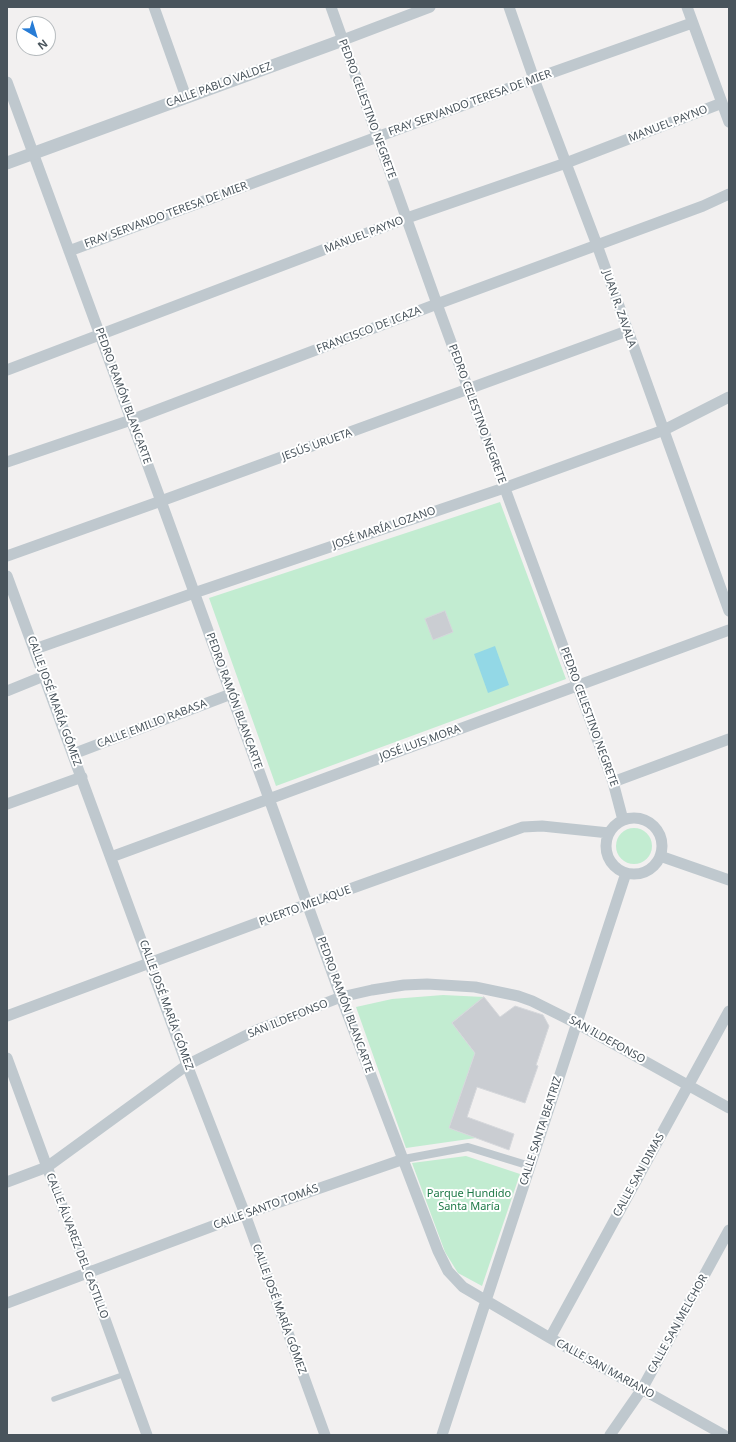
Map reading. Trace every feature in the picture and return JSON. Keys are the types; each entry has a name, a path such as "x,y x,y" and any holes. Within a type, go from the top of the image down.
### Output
{"street":[{"path":"154,7 186,97"},
{"name":"PEDRO CELESTINO NEGRETE","path":"331,7 468,390 613,782 623,820"},
{"name":"CALLE PABLO VALDEZ","path":"7,163 430,7"},
{"name":"JUAN R. ZAVALA","path":"508,7 597,245 729,611"},
{"path":"687,7 729,122"},
{"name":"FRAY SERVANDO TERESA DE MIER","path":"69,251 534,79 692,23"},
{"name":"PEDRO RAMÓN BLANCARTE","path":"7,82 270,798 341,997 404,1158 438,1251 448,1271 463,1287 486,1301"},
{"name":"MANUEL PAYNO","path":"7,370 407,218 566,163 722,104"},
{"name":"FRANCISCO DE ICAZA","path":"7,462 131,420 437,304 704,206 729,194"},
{"name":"JESÚS URUETA","path":"7,556 161,502 627,331"},
{"name":"JOSÉ MARÍA LOZANO","path":"34,649 504,488 664,430 729,397"},
{"name":"CALLE JOSÉ MARÍA GÓMEZ","path":"7,576 9,588 34,649 82,777 187,1066 245,1214 325,1435"},
{"name":"JOSÉ LUIS MORA","path":"111,856 729,630"},
{"path":"7,691 44,676"},
{"name":"CALLE EMILIO RABASA","path":"73,754 231,694"},
{"path":"613,782 729,739"},
{"path":"7,804 82,777"},
{"path":"634,818 644,820 654,826 660,835 662,845 660,856 654,865 646,871 636,874 626,873 617,869 610,862 606,852 606,842 609,833 617,823 623,820 634,818"},
{"name":"PUERTO MELAQUE","path":"7,1016 308,904 524,827 542,826 609,833"},
{"path":"660,856 729,880"},
{"name":"CALLE SANTA BEATRIZ","path":"442,1435 626,873"},
{"name":"SAN ILDEFONSO","path":"7,1182 47,1167 187,1066 259,1029 341,997 372,990 414,984 475,987 525,998 576,1023 729,1108"},
{"name":"CALLE SAN DIMAS","path":"550,1338 687,1085 729,1011"},
{"name":"CALLE ÁLVAREZ DEL CASTILLO","path":"7,1058 88,1272 147,1435"},
{"name":"CALLE SANTO TOMÁS","path":"7,1303 245,1214 404,1158 468,1147 530,1166"},
{"name":"CALLE SAN MELCHOR","path":"610,1435 642,1389 729,1230"},
{"name":"CALLE SAN MARIANO","path":"486,1301 724,1435"}],"lane":[{"path":"54,1399 125,1374"}],"green space":[{"path":"500,502 566,679 276,786 209,598"},
{"path":"638,828 647,833 651,839 651,853 647,859 638,864 630,864 621,859 617,853 616,842 621,833 627,829"},
{"path":"443,995 484,997 452,1023 475,1053 449,1128 476,1138 406,1148 356,1007 392,999"},
{"name":"Parque Hundido Santa María","path":"466,1156 520,1174 482,1286 458,1273 445,1252 412,1163"}],"water":[{"path":"495,646 509,685 488,693 474,654"}],"building":[{"path":"445,611 453,632 433,640 425,619"},
{"path":"484,997 500,1017 515,1006 543,1015 549,1026 536,1065 538,1066 525,1103 477,1087 467,1117 514,1134 509,1150 449,1128 475,1053 452,1023"}]}
